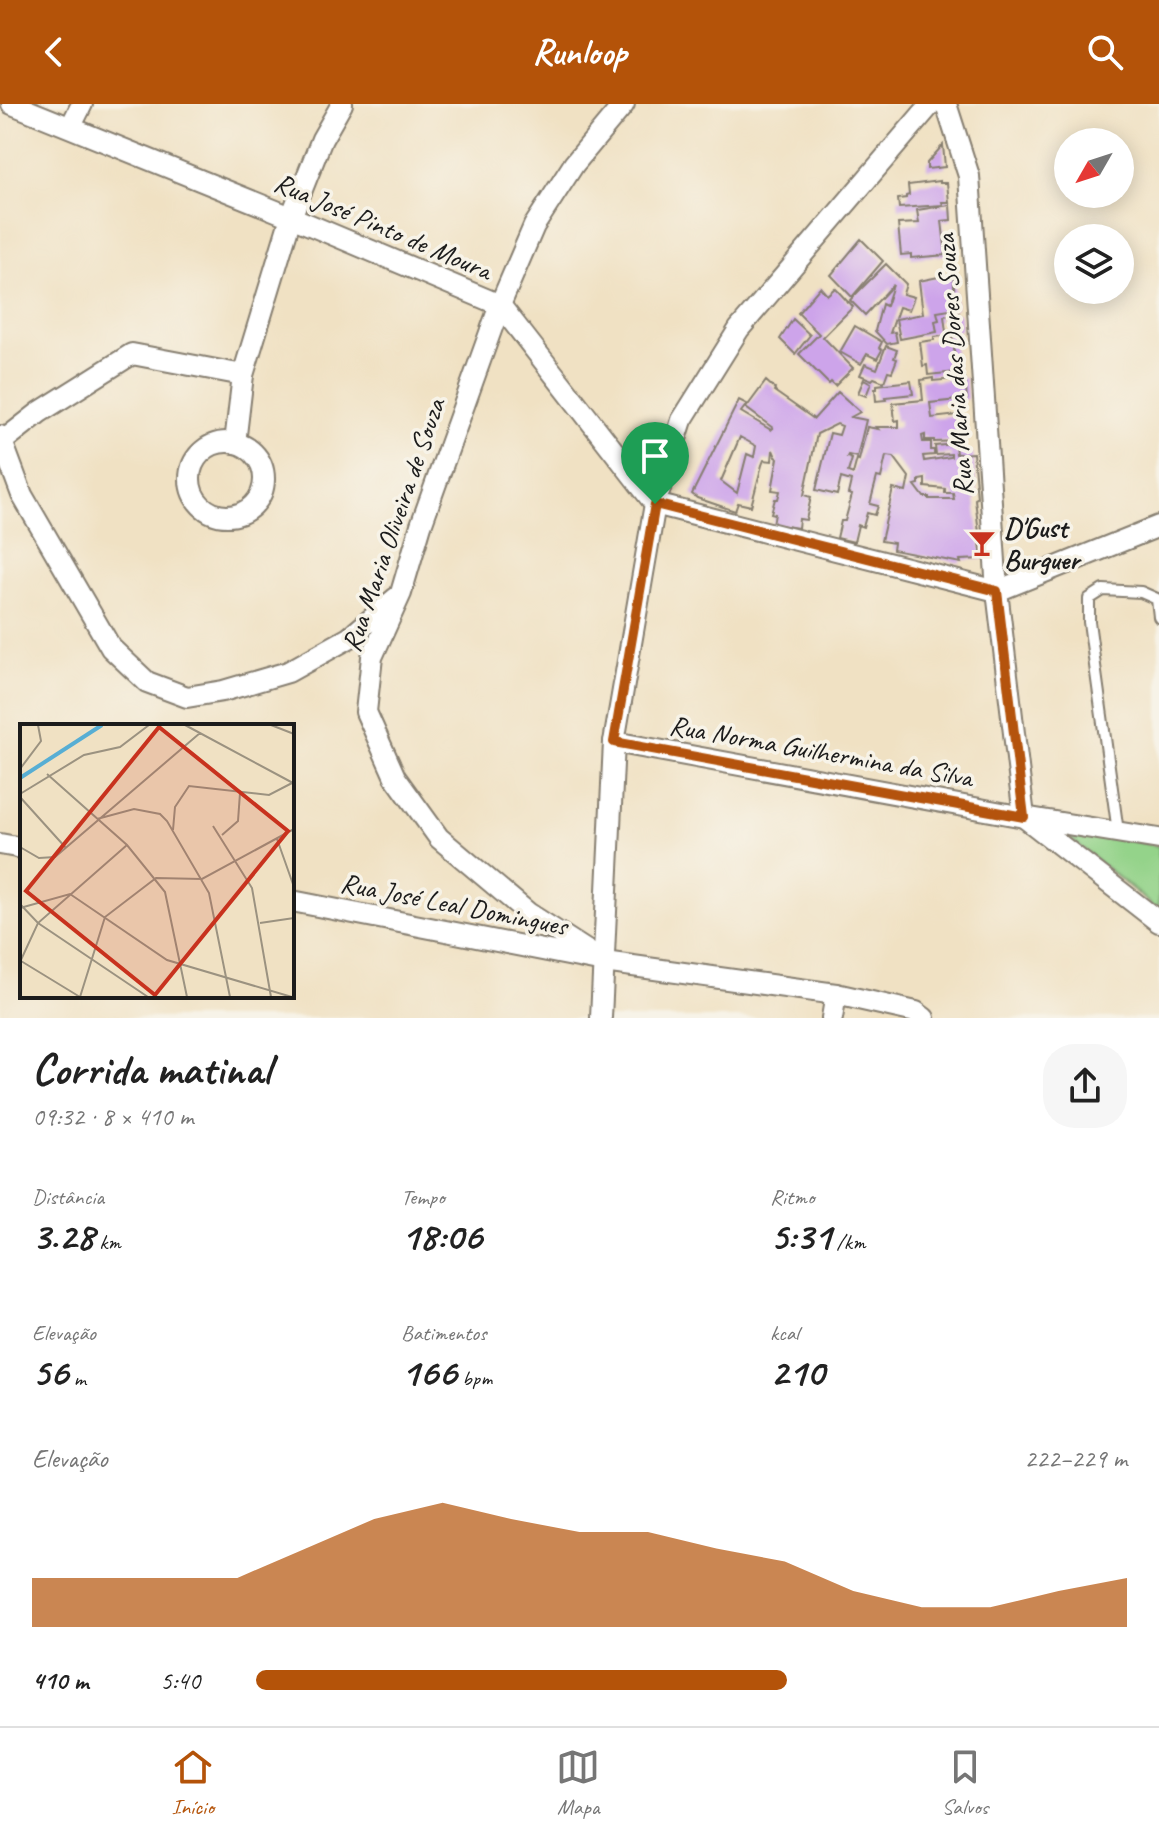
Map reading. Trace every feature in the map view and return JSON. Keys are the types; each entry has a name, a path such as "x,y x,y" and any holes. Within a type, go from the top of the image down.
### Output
{"street":[{"name":"Rua José Pinto de Moura","path":"12,104 500,305 655,504"},
{"path":"71,126 82,104"},
{"path":"235,443 243,375 291,217 322,139 342,104"},
{"name":"Rua Maria Oliveira de Souza","path":"624,104 574,164 534,226 500,305 421,525 401,593 372,657 366,712 395,777 439,838 528,913 604,962 836,994 916,1012 924,1018"},
{"path":"601,1018 614,742 655,504 682,420 739,329 931,104"},
{"name":"Rua Maria das Dores Souza","path":"946,104 969,176 997,591 1024,817"},
{"path":"243,375 132,354 1,439 22,495 111,648 147,682 165,689 187,697 223,691 288,672 349,638 401,593"},
{"path":"655,504 997,591 1159,526"},
{"name":"Rua Norma Guilhermina da Silva","path":"614,742 1159,839"},
{"path":"1024,817 1159,922"},
{"path":"0,844 20,848"},
{"name":"Rua José Leal Domingues","path":"294,901 604,962"},
{"path":"832,1018 836,994"}],"lane":[{"path":"1118,832 1089,622 1089,599 1103,590 1141,592 1157,599 1159,617"}],"green space":[{"path":"1055,826 1159,846 1159,911"}],"building":[{"path":"943,145 945,167 927,169 927,163"},
{"path":"947,183 949,202 899,208 898,199 909,195 908,185"},
{"path":"950,205 951,220 942,221 946,255 911,258 911,254 901,255 898,224 919,223 917,210"},
{"path":"861,239 883,261 852,297 831,275"},
{"path":"886,264 906,284 903,294 914,297 909,310 899,307 890,333 895,332 897,342 887,344 875,331 882,304 886,306 893,285 865,315 850,300"},
{"path":"953,274 956,309 937,312 937,332 900,339 896,319 923,314 919,281"},
{"path":"820,287 827,295 835,288 853,307 823,337 853,368 835,386 831,382 829,384 799,354 819,334 798,313"},
{"path":"959,313 961,330 946,332 944,316"},
{"path":"793,319 810,335 795,354 780,339"},
{"path":"855,326 882,342 877,359 867,354 861,364 840,352"},
{"path":"952,335 957,372 928,375 927,365 923,366 920,342"},
{"path":"886,346 897,350 894,358 897,359 884,382 860,375 865,364 877,369"},
{"path":"965,378 967,399 930,403 932,418 958,415 959,441 934,442 922,436 923,442 931,442 931,450 934,450 934,455 923,456 924,461 951,457 951,454 936,455 935,446 955,444 956,454 973,453 982,559 960,560 961,563 893,550 894,543 881,541 893,489 906,492 909,477 894,457 886,456 881,478 877,477 870,504 878,506 875,515 867,513 863,527 858,525 854,542 837,538 852,495 848,494 851,481 841,478 837,495 816,490 830,433 839,435 842,426 837,424 817,434 804,495 811,497 806,520 799,519 798,528 773,524 775,514 771,513 780,491 772,490 778,458 773,450 772,461 764,460 762,465 751,506 738,503 735,511 692,494 739,400 747,404 741,412 771,430 773,428 746,408 766,381 774,391 814,419 838,392 860,412 851,417 866,420 857,457 847,457 852,459 848,472 853,474 867,427 899,427 899,420 895,421 893,403 923,400 921,380","holes":["740,437 756,446 754,457 747,454 737,493 721,481","925,479 925,487 945,489 945,493 953,493 954,499 924,497 915,485"]},
{"path":"864,379 871,383 866,396 858,393"},
{"path":"911,381 913,394 876,401 877,385"}],"place":[{"name":"D'Gust Burguer","path":"982,543"}],"route":[{"path":"655,504 997,591 1024,817 614,742 655,504"}]}
